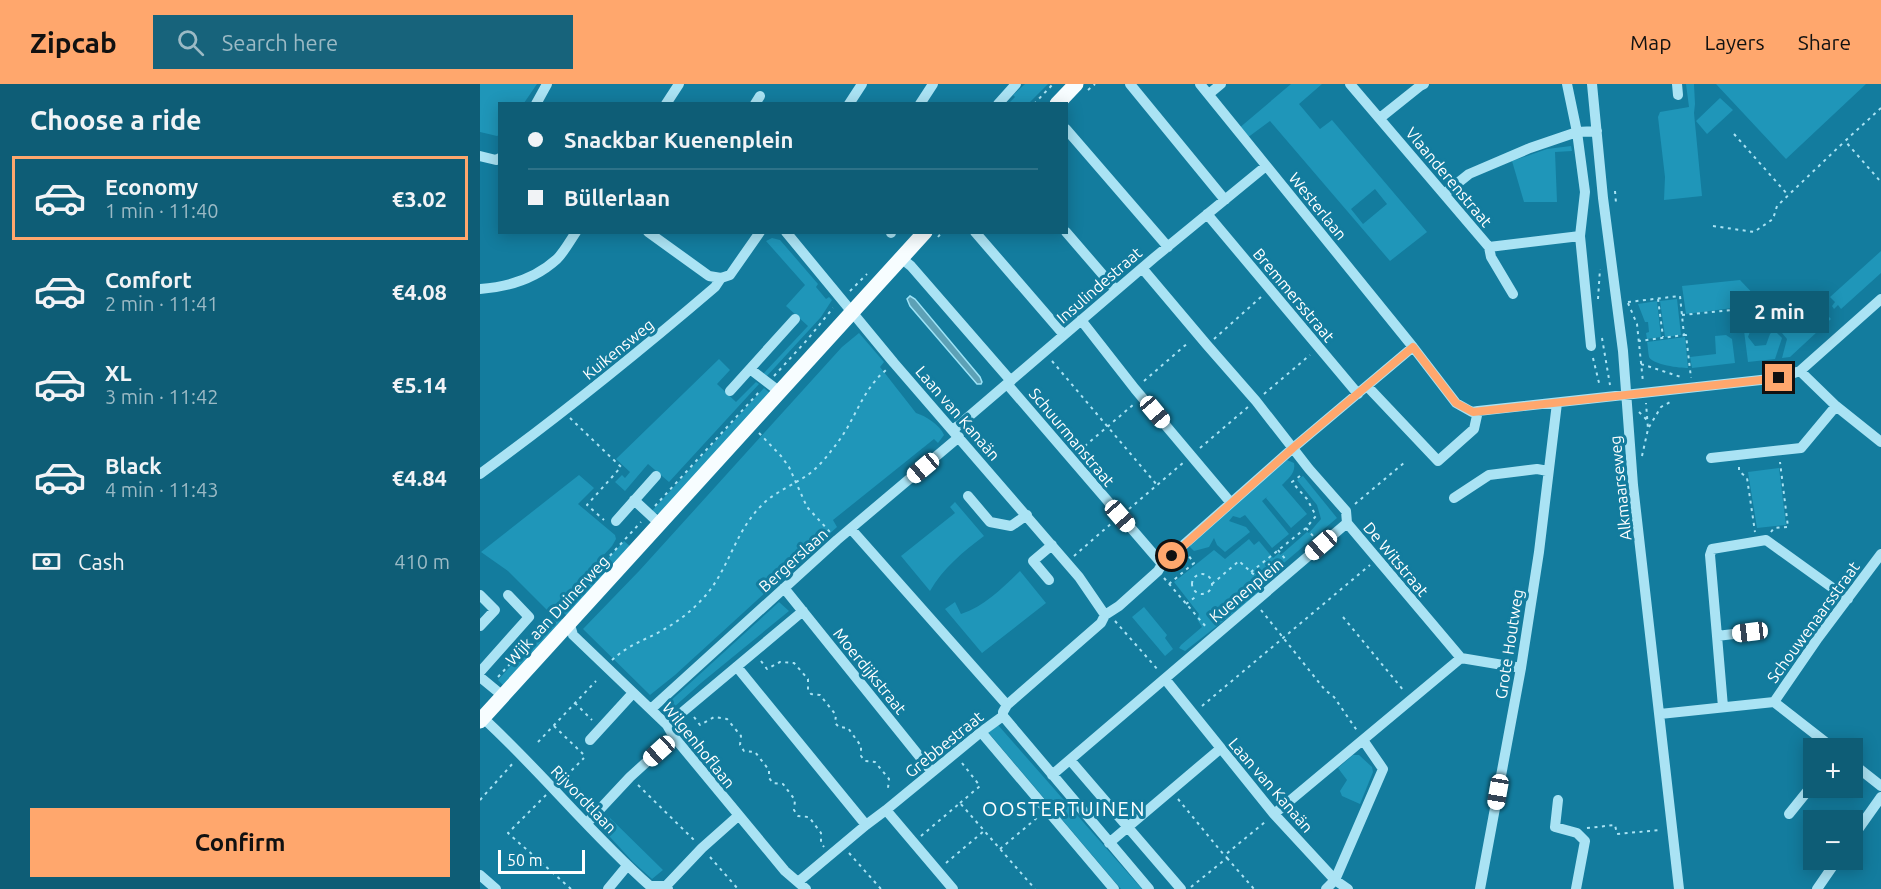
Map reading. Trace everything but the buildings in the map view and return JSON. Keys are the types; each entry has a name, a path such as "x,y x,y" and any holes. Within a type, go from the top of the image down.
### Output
{"main road":[{"path":"1059,102 1076,84"},
{"name":"Wijk aan Duinerweg","path":"481,720 923,234"}],"street":[{"path":"537,102 547,84"},
{"path":"667,102 679,84"},
{"path":"850,102 862,84"},
{"path":"921,102 933,84"},
{"path":"1130,84 1225,200"},
{"name":"Westerlaan","path":"1200,84 1456,403 1473,412 1478,411"},
{"path":"1209,94 1221,84"},
{"name":"Vlaanderenstraat","path":"1350,84 1489,247 1580,236"},
{"path":"1380,118 1424,84"},
{"path":"1568,84 1586,192 1580,236 1591,346"},
{"name":"Alkmaarseweg","path":"1592,84 1626,394 1633,485 1679,889"},
{"path":"999,102 1008,87"},
{"path":"1068,131 1168,247"},
{"path":"1444,194 1469,174 1530,148 1577,132 1597,132"},
{"path":"480,156 498,159"},
{"name":"Insulindestraat","path":"956,433 1045,351 1266,166"},
{"name":"Bremmersstraat","path":"1208,214 1358,394"},
{"path":"480,289 500,288 529,279 558,258 575,234"},
{"path":"651,234 709,276 721,278"},
{"name":"Kuikensweg","path":"480,474 564,412 707,294 721,278 730,275 759,234"},
{"name":"Laan van Kanaän","path":"788,234 894,363 1067,562 1079,577 1103,619"},
{"path":"977,234 1064,335"},
{"path":"1068,234 1116,290"},
{"path":"1489,247 1491,257 1513,294"},
{"name":"Schuurmanstraat","path":"902,258 1120,516 1160,568"},
{"name":"De Witstraat","path":"1142,268 1206,345 1256,400 1309,469 1346,511 1347,523 1461,658"},
{"path":"1367,386 1438,461 1474,429 1478,411 1779,378 1800,371 1881,299"},
{"path":"730,391 795,319"},
{"path":"1081,320 1142,398 1231,503"},
{"path":"1103,619 1293,448 1413,347"},
{"path":"750,369 780,392"},
{"path":"1800,371 1836,406 1881,442"},
{"name":"Grote Houtweg","path":"1480,889 1521,668 1539,552 1557,403"},
{"path":"1711,458 1800,448 1836,406"},
{"name":"Bergerslaan","path":"651,709 956,433"},
{"path":"1454,498 1489,475 1537,469 1548,471"},
{"path":"613,523 656,476"},
{"path":"968,496 990,522 1011,526 1027,515"},
{"path":"634,500 660,524"},
{"name":"Kuenenplein","path":"1052,775 1347,523"},
{"path":"851,529 1005,710 1052,775 1149,889"},
{"path":"1723,707 1710,555 1712,549 1761,541 1848,599"},
{"path":"1049,580 1033,561 1052,544"},
{"name":"Schouwenaarsstraat","path":"1660,714 1773,702 1881,554"},
{"name":"Moerdijkstraat","path":"784,588 932,772"},
{"path":"480,595 495,610 480,626"},
{"path":"480,672 529,617 508,595"},
{"path":"667,725 803,611"},
{"name":"Grebbestraat","path":"802,886 831,855 981,732 1103,619"},
{"name":"Wilgenhoflaan","path":"569,622 573,635 667,725 674,737 738,816 785,871 802,886"},
{"path":"1717,636 1750,632"},
{"path":"1274,814 1461,658 1521,668"},
{"path":"736,667 866,825"},
{"path":"480,677 503,696"},
{"name":"Laan van Kanaän","path":"1165,679 1274,814 1335,880 1348,889"},
{"path":"590,740 633,693"},
{"path":"1773,702 1820,738"},
{"name":"Rijvordtlaan","path":"481,720 521,755 627,866 650,886 667,888"},
{"path":"981,732 1114,889"},
{"path":"587,823 630,777 674,737"},
{"path":"1326,889 1335,880 1383,769 1363,740"},
{"path":"1109,843 1220,749"},
{"path":"1070,760 1181,889"},
{"path":"1863,772 1881,786"},
{"path":"1789,814 1803,797"},
{"path":"1863,822 1881,797"},
{"path":"1558,800 1555,827 1577,833 1585,841 1576,889"},
{"path":"886,810 953,889"},
{"path":"667,888 702,848 738,816"},
{"path":"608,889 627,866"},
{"path":"1817,889 1831,870"},
{"path":"480,876 496,889"}],"path":[{"path":"1036,102 1053,84"},
{"path":"1040,98 1043,102"},
{"path":"1713,226 1754,232 1773,219 1777,206 1881,108"},
{"path":"1734,134 1789,195"},
{"path":"1845,141 1881,182"},
{"name":"Wijk aan Duinerweg","path":"490,686 807,340 841,298 867,274"},
{"path":"1206,345 1270,289"},
{"path":"1628,302 1680,296 1692,380 1641,364"},
{"path":"1658,298 1663,338"},
{"path":"1682,315 1761,307"},
{"path":"1736,329 1742,323 1740,309"},
{"path":"1135,388 1198,334"},
{"path":"1639,341 1684,335"},
{"path":"1591,346 1602,398"},
{"path":"1067,562 1318,347"},
{"path":"1045,351 1157,484"},
{"path":"606,666 628,646 663,630 695,607 719,577 738,536 762,504 805,477 822,462 839,441 871,385 894,363"},
{"path":"1070,458 1142,398"},
{"path":"1648,429 1662,407 1673,400"},
{"path":"564,412 621,466 587,505 613,523"},
{"path":"759,433 781,456 807,507 837,540"},
{"path":"1761,541 1774,528 1788,527 1778,450"},
{"path":"1737,455 1739,471 1747,478 1761,541"},
{"path":"1346,511 1406,462"},
{"path":"1251,572 1308,527 1316,516 1307,499 1292,482 1309,469"},
{"path":"625,539 638,549"},
{"path":"1169,584 1194,563 1181,548"},
{"path":"1186,604 1199,594 1207,593 1212,584 1239,561 1270,590"},
{"path":"1160,568 1169,584 1214,637"},
{"path":"1205,705 1362,572"},
{"path":"1199,594 1193,590 1192,586 1197,574 1208,575 1212,584"},
{"path":"1256,603 1325,690 1334,697 1363,740"},
{"path":"1343,617 1411,700"},
{"path":"1103,619 1118,623 1165,679"},
{"path":"754,651 767,669 780,662 794,663 808,679 808,690 811,694 820,695 836,715 835,723 839,727 848,728 861,746 861,756 865,761 875,762 889,779 888,788 899,800"},
{"path":"538,742 596,681"},
{"path":"575,703 601,728"},
{"path":"686,708 700,724 714,717 727,718 741,736 740,745 744,751 755,752 769,770 769,778 773,783 783,784 795,800 794,810 798,816 809,817 821,833 821,843 831,855"},
{"path":"554,726 584,756 508,833 571,889"},
{"path":"912,843 980,786 954,754"},
{"path":"480,800 521,755"},
{"path":"630,777 702,848 738,889"},
{"path":"1170,790 1254,889"},
{"path":"960,803 1033,887 1028,889"},
{"path":"1000,849 1047,809"},
{"path":"1188,889 1274,814"},
{"path":"1581,837 1587,828 1615,825 1617,834 1672,829"},
{"path":"938,871 984,831"},
{"path":"843,845 881,889"}],"shaded area":[{"path":"480,84 537,84 525,102 498,102 498,136 480,132"},
{"path":"1025,84 1048,84 1030,102 1010,102 1015,97 1013,95"},
{"path":"1291,84 1322,84 1299,104 1320,129 1332,120 1427,232 1390,261 1270,121 1247,138 1238,129","holes":["1375,189 1387,204 1363,224 1351,209"]},
{"path":"1686,84 1694,84 1694,113 1702,196 1664,200 1665,177 1658,117 1660,112 1689,107"},
{"path":"1716,84 1866,84 1786,159"},
{"path":"1720,98 1733,110 1707,134 1696,121"},
{"path":"1571,146 1572,151 1555,152 1557,202 1524,202 1512,161 1547,149"},
{"path":"772,238 780,240 818,284 816,287 826,299 829,297 832,300 821,317 766,377 763,374 808,326 786,306 805,285 766,241"},
{"path":"1881,251 1881,273 1841,309 1838,305 1834,309 1832,306 1835,302 1830,297"},
{"path":"1740,280 1760,301 1756,305 1686,314 1682,286"},
{"path":"910,296 915,299 980,377 981,384 977,384 910,306 907,299"},
{"path":"1677,299 1681,335 1665,337 1660,301"},
{"path":"1657,301 1661,337 1647,339 1648,322 1645,322 1638,304"},
{"path":"1819,306 1831,319 1790,357 1782,358 1787,339 1777,327 1781,324 1790,333"},
{"path":"1765,307 1774,317 1764,325 1752,326 1748,337 1755,346 1766,345 1774,330 1782,338 1775,359 1748,362 1742,315 1763,313"},
{"path":"859,333 884,362 880,367 916,413 932,421 944,435 938,443 934,439 833,520 837,527 675,675 650,695 583,629 640,570 842,347"},
{"path":"1726,335 1732,339 1735,363 1692,368 1690,357 1716,354 1715,336"},
{"path":"1685,337 1688,368 1661,364 1649,357 1647,342"},
{"path":"719,359 730,370 717,384 736,402 756,382 759,384 669,482 648,464 625,491 615,482 622,475 625,478 630,472 616,459"},
{"path":"764,388 771,394 660,514 651,512"},
{"path":"1287,460 1294,463 1294,470 1282,485 1307,514 1291,528 1266,498 1268,496 1262,501 1289,534 1272,548 1245,515 1240,518 1233,516 1229,521 1246,527 1250,532 1225,552 1217,545 1214,538 1209,547 1194,551 1190,547 1191,542"},
{"path":"1779,468 1786,525 1757,528 1748,472"},
{"path":"579,475 594,488 578,504 615,535 616,539 550,613 508,571 481,552"},
{"path":"1303,476 1337,518 1285,562 1262,585 1263,589 1258,594 1185,651 1179,648 1202,627 1197,619 1199,614 1174,582 1214,550 1225,559 1249,539 1254,545 1259,541 1273,558 1283,553 1307,532 1309,533 1321,519 1317,505 1297,480"},
{"path":"955,502 984,536 947,568 930,591 901,556 955,513 950,507"},
{"path":"624,541 631,547 567,616 561,610"},
{"path":"1020,571 1046,603 982,653 945,609 955,602 961,614 970,611 993,596"},
{"path":"779,602 789,611 668,710 667,704"},
{"path":"1144,607 1167,635 1165,638 1173,649 1165,656 1132,617"},
{"path":"557,615 563,620 503,685 498,680"},
{"path":"998,725 1142,889 1121,889 988,732"},
{"path":"1353,755 1359,755 1372,767 1373,772 1360,804 1342,796 1340,791 1347,780 1338,768"},
{"path":"609,817 663,870 652,879 633,862 599,825"}],"district":[{"name":"OOSTERTUINEN","path":"1064,809"}],"route":[{"path":"1172,556 1293,448 1413,347 1456,403 1473,412 1779,378"}]}
